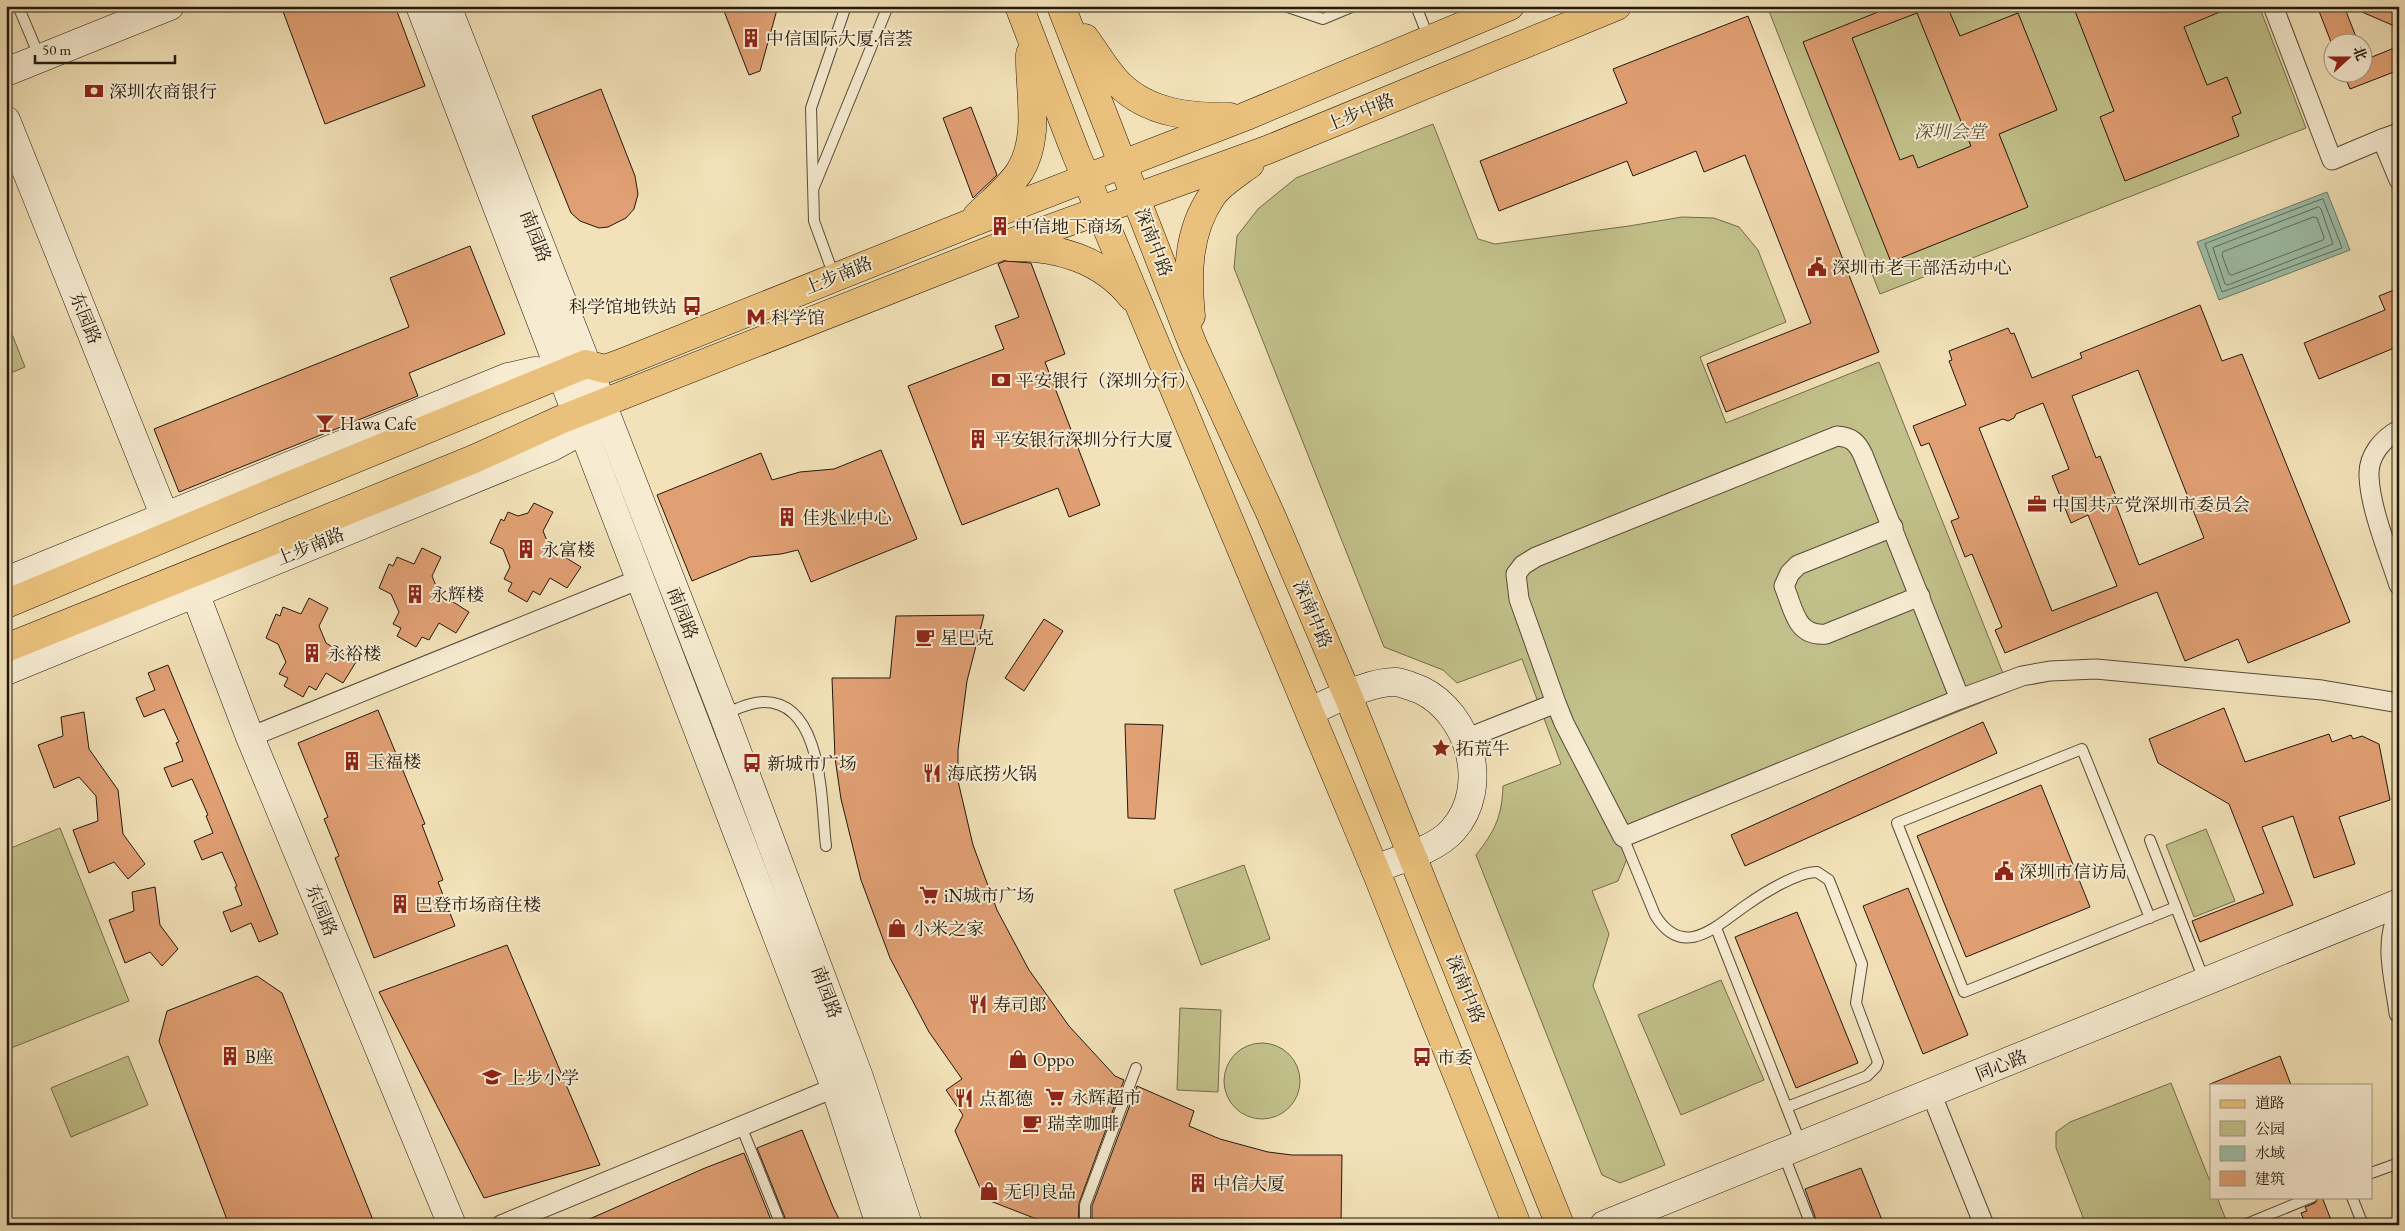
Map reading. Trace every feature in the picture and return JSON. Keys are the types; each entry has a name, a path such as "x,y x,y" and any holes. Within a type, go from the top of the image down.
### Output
{"main road":[{"name":"深南中路","path":"1019,6 1100,210 1375,869 1517,1225"},
{"name":"深南中路","path":"1062,6 1193,345 1271,515 1348,696 1560,1225"},
{"path":"1062,6 1119,84 1138,99 1162,110 1189,116 1244,117"},
{"path":"1087,178 1244,117 1510,6"},
{"name":"上步中路","path":"1100,210 1267,150 1617,6"},
{"path":"971,223 1020,172 1028,152 1033,120 1030,35"},
{"path":"1193,345 1188,284 1193,236 1200,216 1212,195 1267,150"},
{"name":"上步南路","path":"6,604 561,373 586,364 604,369 1087,178"},
{"name":"上步南路","path":"6,648 292,533 580,422 602,404 991,250 1100,210"},
{"path":"991,250 1025,247 1044,248 1091,263 1120,283 1146,319"}],"street":[{"path":"6,72 170,6"},
{"name":"南园路","path":"420,6 640,579 847,1082 908,1225"},
{"name":"南园路","path":"447,6 723,714 847,1082 880,1225"},
{"path":"2274,6 2332,160 2390,136 2399,180"},
{"name":"东园路","path":"6,120 164,517"},
{"name":"上步南路","path":"6,581 508,377 535,371 561,373"},
{"name":"上步南路","path":"6,671 552,446 580,422"},
{"path":"2399,430 2376,448 2368,475 2377,519 2399,585"},
{"path":"1960,699 1893,527 1857,444 1848,437 1837,436 1536,557 1523,565 1516,574 1516,585 1564,723 1623,837 1960,699 2022,676 2050,671 2096,669 2322,690 2399,703"},
{"path":"1893,527 1798,565 1790,573 1784,586 1802,628 1813,635 1826,634 1920,596"},
{"path":"250,737 640,579"},
{"name":"东园路","path":"195,593 250,737 452,1225"},
{"path":"1310,711 1388,682 1398,682 1413,687 1441,704 1459,725 1465,739 1472,768 1472,783 1469,799 1454,830 1445,838 1375,869"},
{"path":"1465,739 1556,702"},
{"name":"同心路","path":"1604,1225 2399,904"},
{"path":"2399,913 2394,923 2390,940 2399,1013"},
{"path":"501,1225 847,1082"},
{"path":"1931,1093 1984,1225"}],"lane":[{"path":"18,6 40,58"},
{"path":"834,277 817,232 812,192 811,108 846,6"},
{"path":"812,192 888,6"},
{"path":"1285,6 1322,19 1354,6"},
{"path":"1416,6 1430,40"},
{"path":"723,714 750,704 763,702 783,706 800,720 809,733 815,751 826,846"},
{"path":"2150,918 2082,748 1896,823 1964,992 2150,918 2176,907"},
{"path":"1623,837 1648,902 1661,925 1669,932 1681,937 1690,938 1716,928 1756,898 1810,872 1824,875 1828,880 1862,964 1856,1003 1878,1062 1876,1067 1867,1076 1787,1107"},
{"path":"2150,840 2205,981"},
{"path":"1716,928 1787,1107 1792,1148 1811,1225"},
{"path":"1085,1225 1085,1205 1136,1068"},
{"path":"741,1126 781,1225"},
{"path":"2372,1174 2399,1163"},
{"path":"2244,1225 2310,1198"},
{"path":"2352,1198 2363,1225"}],"green space":[{"name":"深圳会堂","path":"1767,6 2259,6 2306,128 1880,294"},
{"path":"1433,124 1478,239 1495,244 1682,217 1714,218 1739,227 1758,250 1786,322 1700,357 1726,423 1879,362 2010,691 1634,841 1618,881 1592,891 1609,934 1593,986 1665,1165 1620,1183 1602,1175 1476,855 1493,831 1501,806 1503,786 1561,764 1522,659 1457,683 1443,670 1384,647 1234,268 1237,236 1258,209 1296,178"},
{"path":"6,319 25,367 6,375"},
{"path":"60,828 129,1001 6,1050 6,850"},
{"path":"2206,829 2235,901 2194,917 2166,845"},
{"path":"1244,865 1270,939 1201,965 1174,890"},
{"path":"1721,980 1764,1080 1681,1115 1638,1015"},
{"path":"1180,1008 1221,1010 1218,1092 1177,1090"},
{"path":"1262,1043 1276,1046 1289,1054 1297,1067 1300,1081 1297,1095 1289,1108 1276,1116 1262,1119 1248,1116 1235,1108 1227,1095 1224,1081 1227,1067 1235,1054 1248,1046"},
{"path":"128,1056 148,1105 71,1137 51,1088"},
{"path":"2171,1083 2210,1181 2210,1198 2217,1198 2228,1225 2086,1225 2056,1148 2056,1132 2070,1122"}],"water":[{"path":"2327,192 2350,250 2219,300 2197,242"}],"building":[{"path":"281,6 395,6 425,86 325,124"},
{"name":"中信国际大厦·信荟","path":"722,6 778,6 760,71 749,75"},
{"path":"1893,6 1947,6 1960,36 2018,13 2057,110 1999,134 2028,207 1891,262 1803,42","holes":["1917,13 1971,146 1918,168 1913,155 1900,160 1852,38"]},
{"path":"2073,6 2234,6 2184,27 2207,85 2227,77 2241,113 2232,117 2239,136 2125,181 2100,117 2114,111"},
{"path":"2317,6 2344,6 2354,32 2327,32"},
{"path":"2348,6 2399,6 2399,28"},
{"name":"深圳市老干部活动中心","path":"1748,16 1879,352 1726,412 1707,364 1811,323 1745,155 1704,172 1696,151 1633,176 1627,161 1499,211 1480,161 1627,103 1613,69"},
{"path":"2399,46 2399,70 2372,80 2372,57"},
{"path":"2347,82 2368,82 2350,89"},
{"path":"601,89 635,176 638,194 634,209 626,218 608,227 599,228 580,221 571,213 532,116"},
{"path":"971,107 997,175 973,198 943,118"},
{"path":"470,246 505,334 409,373 418,396 179,492 154,429 409,327 390,278"},
{"path":"1005,261 1031,263 1065,354 1045,362 1100,505 1069,517 1058,488 962,525 908,386 1004,349 995,326 1019,317 998,264"},
{"path":"2399,288 2399,346 2319,379 2304,343 2385,310 2379,296"},
{"path":"2200,305 2222,361 2242,354 2350,622 2248,663 2238,639 2185,661 2157,592 2005,653 1995,630 2002,627 1972,554 1965,557 1951,521 1959,518 1929,443 1921,446 1913,426 1966,405 1949,361 1952,360 1949,351 2008,328 2011,334 2014,333 2032,378 2082,358 2080,353","holes":["2138,370 2204,538 2139,565 2116,505 2119,504 2100,456 2096,458 2072,396","2043,403 2069,469 2052,476 2071,523 2088,515 2117,586 2052,611 1979,428 2003,419 2008,421 2014,418 2016,414"]},
{"name":"佳兆业中心","path":"881,450 917,539 811,582 798,550 781,554 750,557 692,581 657,495 761,453 772,480 800,472 834,469"},
{"name":"永富楼","path":"534,503 553,512 543,531 550,548 581,567 567,588 550,578 540,595 533,591 527,602 508,591 512,583 504,579 510,567 503,549 490,543 501,519 504,521 508,512 518,516 528,513"},
{"name":"永辉楼","path":"422,548 441,557 432,576 439,593 469,612 456,633 439,623 429,640 422,637 416,647 397,636 401,628 393,624 399,612 391,594 379,588 389,564 393,566 397,557 414,564"},
{"name":"永裕楼","path":"309,598 328,608 319,626 326,643 356,662 343,683 326,673 316,690 309,686 303,697 284,686 288,678 279,674 286,662 278,644 266,638 276,614 280,616 283,607 301,614"},
{"name":"iN城市广场","path":"984,615 967,681 958,750 958,781 973,845 997,910 1029,970 1069,1026 1115,1076 1124,1080 1079,1203 1078,1225 1052,1225 985,1199 955,1131 963,1115 946,1090 962,1079 929,1032 890,958 861,880 841,799 835,758 832,678 890,678 896,616"},
{"path":"1044,619 1063,631 1024,691 1005,678"},
{"path":"168,665 278,934 259,942 251,923 231,932 223,912 242,905 235,887 237,886 222,852 202,860 194,841 213,833 206,816 208,815 192,779 172,787 164,768 183,761 176,743 179,742 164,709 144,717 136,698 155,690 148,673"},
{"path":"2224,708 2245,762 2329,734 2332,742 2351,735 2353,739 2362,736 2379,744 2390,800 2339,817 2355,864 2314,878 2293,816 2262,827 2293,905 2200,942 2192,921 2264,893 2229,804 2158,763 2149,739"},
{"path":"378,710 425,824 422,825 443,880 438,882 455,926 374,958 335,858 339,856 324,819 328,817 298,743"},
{"path":"84,712 89,749 118,790 123,834 145,864 128,879 114,862 89,873 73,830 98,821 96,796 79,777 54,788 38,745 63,736 61,717"},
{"path":"1983,722 1997,753 1745,866 1731,835"},
{"path":"1125,724 1163,725 1155,819 1128,818"},
{"name":"深圳市信访局","path":"2041,785 2090,907 1966,957 1917,836"},
{"path":"155,887 160,925 178,949 162,966 150,952 125,963 109,920 134,911 132,892"},
{"path":"1908,888 1968,1035 1923,1054 1863,906"},
{"path":"1797,912 1858,1063 1796,1088 1735,937"},
{"name":"上步小学","path":"507,945 600,1165 484,1198 379,992"},
{"path":"257,976 282,993 375,1225 229,1225 159,1041 167,1011"},
{"path":"2280,1056 2291,1084 2210,1084"},
{"path":"1137,1086 1194,1111 1189,1126 1220,1139 1268,1152 1292,1155 1342,1155 1341,1225 1092,1225 1092,1206"},
{"path":"802,1130 842,1225 788,1225 757,1148"},
{"path":"744,1153 773,1225 576,1225 705,1168"},
{"path":"1861,1168 1884,1225 1818,1225 1805,1189"},
{"path":"2318,1198 2322,1198 2333,1225 2306,1225 2301,1213 2307,1211 2305,1207 2315,1203"}],"place":[{"name":"中信国际大厦·信荟","path":"751,38"},
{"name":"深圳农商银行","path":"94,91"},
{"name":"中信地下商场","path":"1000,226"},
{"name":"深圳市老干部活动中心","path":"1817,267"},
{"name":"科学馆地铁站","path":"692,306"},
{"name":"科学馆","path":"756,317"},
{"name":"平安银行（深圳分行）","path":"1001,380"},
{"name":"Hawa Cafe","path":"325,423"},
{"name":"平安银行深圳分行大厦","path":"978,439"},
{"name":"中国共产党深圳市委员会","path":"2037,504"},
{"name":"佳兆业中心","path":"787,517"},
{"name":"永富楼","path":"526,549"},
{"name":"永辉楼","path":"415,594"},
{"name":"星巴克","path":"925,637"},
{"name":"永裕楼","path":"312,653"},
{"name":"拓荒牛","path":"1441,748"},
{"name":"玉福楼","path":"352,761"},
{"name":"新城市广场","path":"752,763"},
{"name":"海底捞火锅","path":"932,773"},
{"name":"深圳市信访局","path":"2004,871"},
{"name":"iN城市广场","path":"929,895"},
{"name":"巴登市场商住楼","path":"400,904"},
{"name":"小米之家","path":"897,928"},
{"name":"寿司郎","path":"978,1004"},
{"name":"B座","path":"230,1056"},
{"name":"市委","path":"1422,1057"},
{"name":"Oppo","path":"1018,1059"},
{"name":"上步小学","path":"492,1077"},
{"name":"永辉超市","path":"1055,1097"},
{"name":"点都德","path":"964,1098"},
{"name":"瑞幸咖啡","path":"1032,1123"},
{"name":"中信大厦","path":"1198,1183"},
{"name":"无印良品","path":"989,1191"}]}
